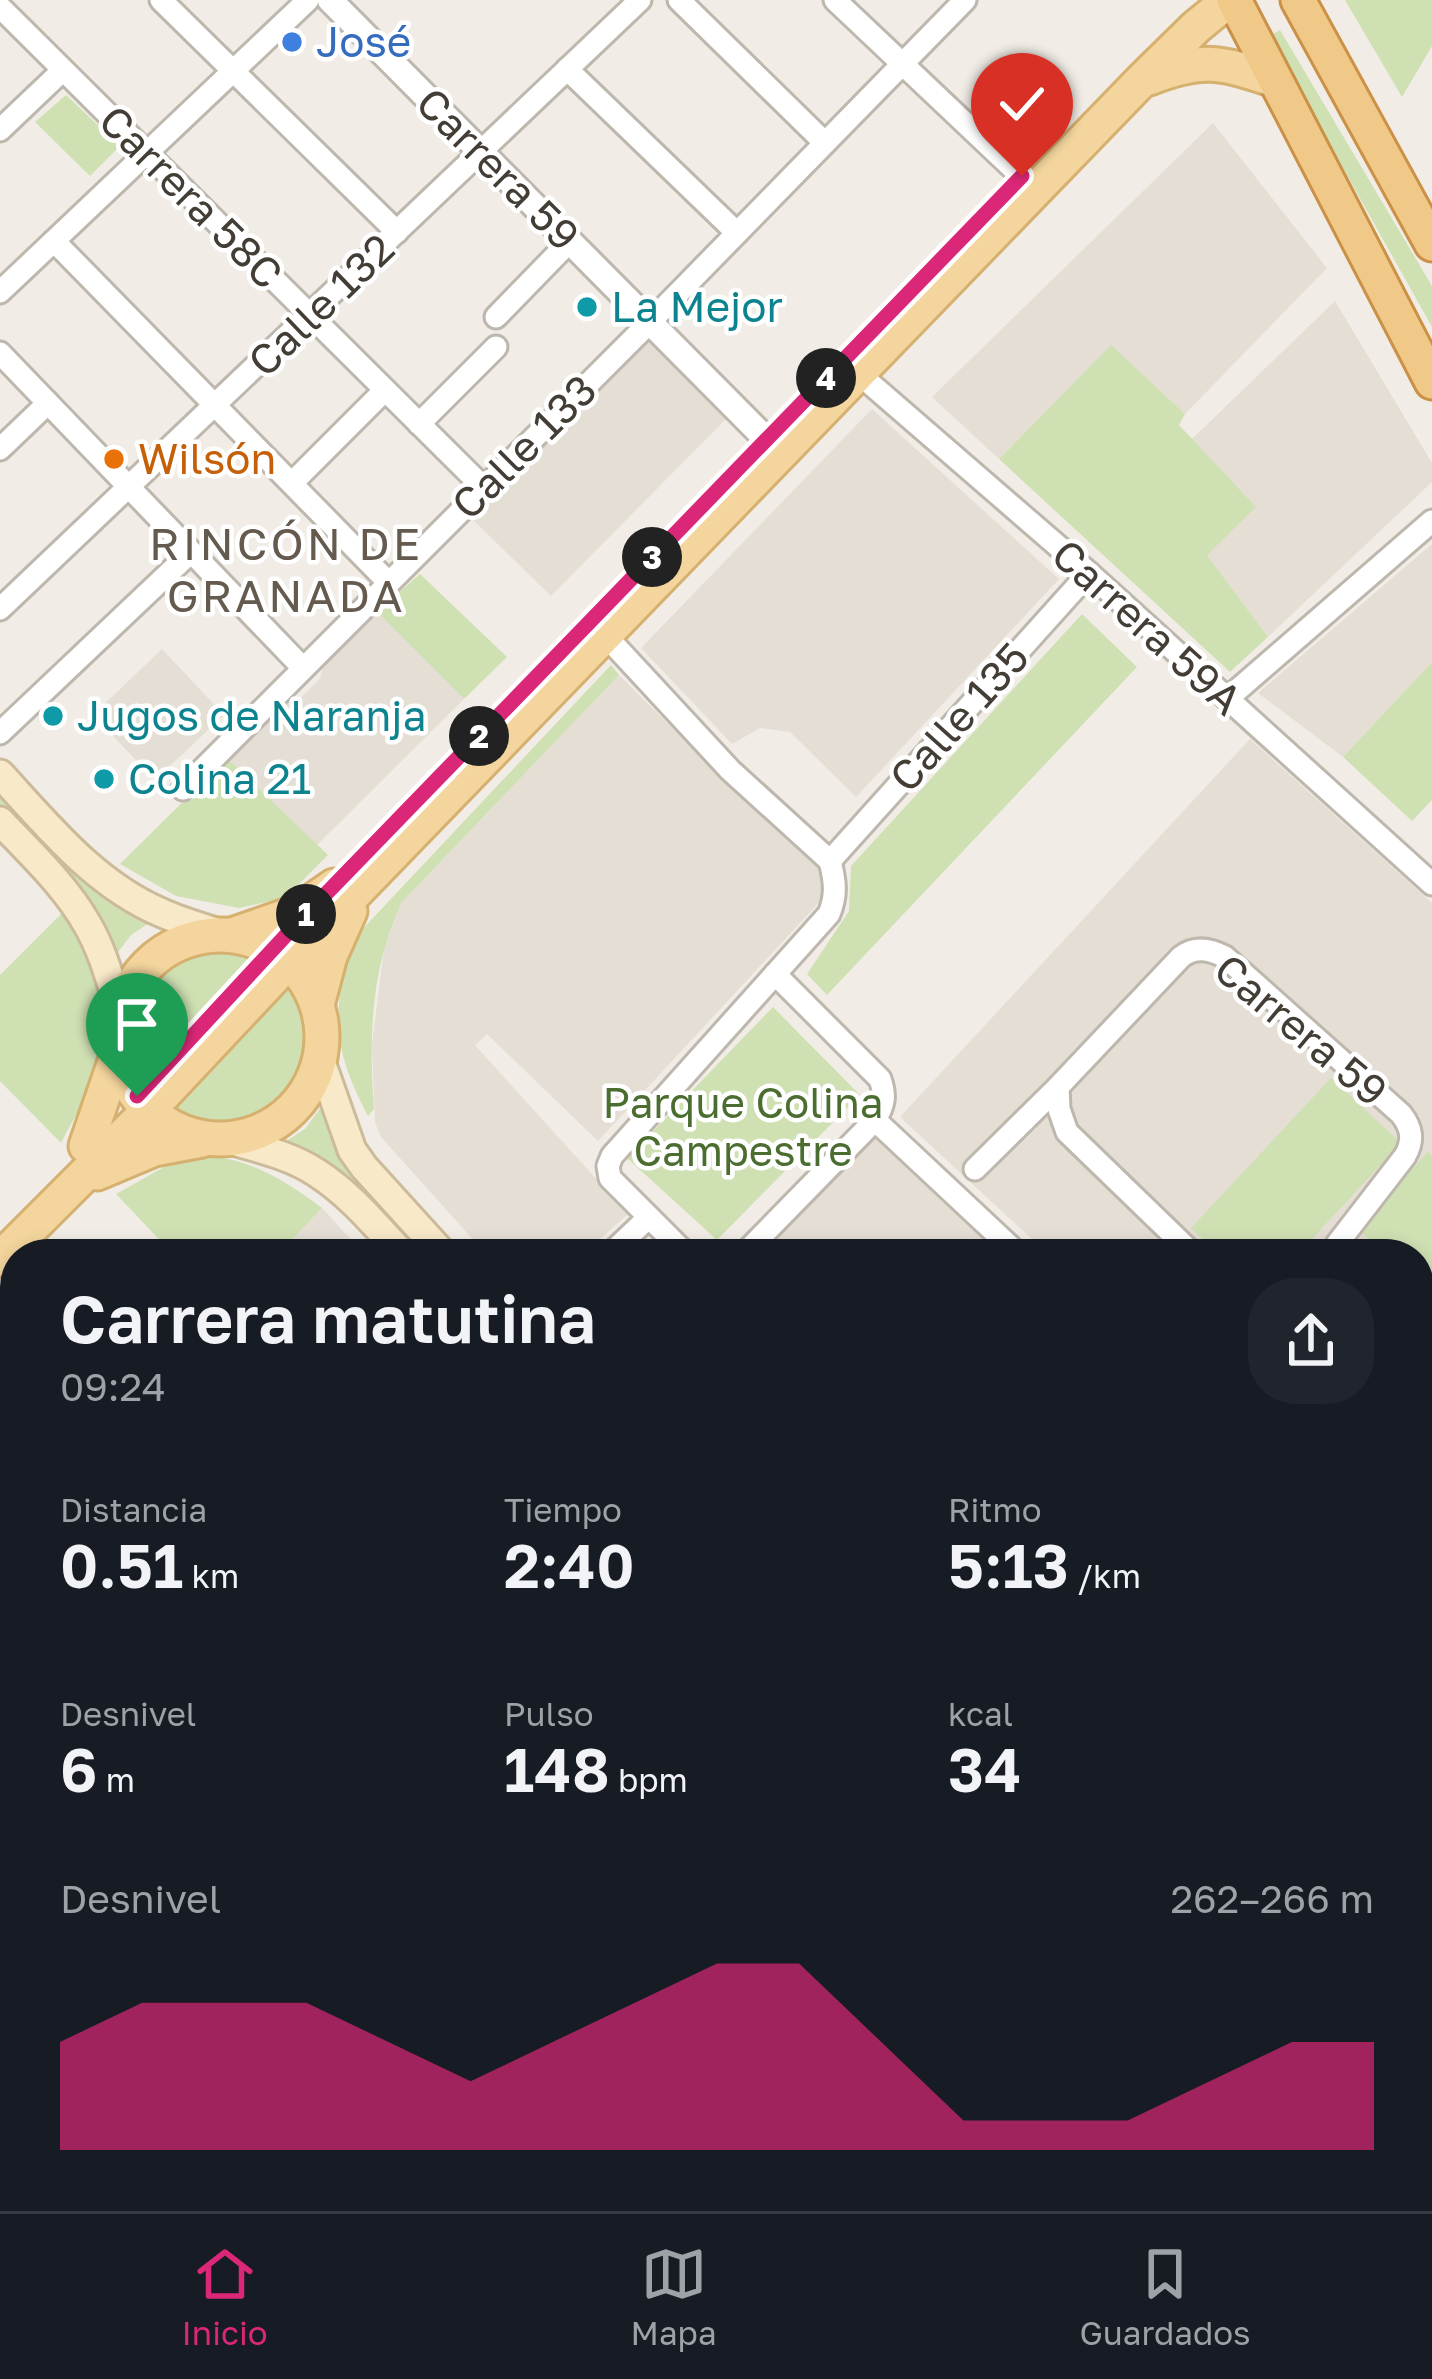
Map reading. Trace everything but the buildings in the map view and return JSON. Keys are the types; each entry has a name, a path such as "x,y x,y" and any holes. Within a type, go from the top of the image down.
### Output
{"highway":[{"path":"1232,0 1432,382"},
{"path":"1298,0 1432,244"}],"main road":[{"path":"20,1239 75,1186 143,1103 281,955 334,886 1192,0"},
{"path":"281,955 368,879 1142,81 1196,27 1232,0"},
{"path":"1142,81 1199,62 1275,80"},
{"path":"0,774 99,875 161,913 281,955 307,982 322,1032 313,1080 286,1115 268,1127 248,1136 154,1149 75,1186"},
{"path":"0,820 62,887 89,927 122,1014"},
{"path":"317,1005 330,956 368,879"},
{"path":"86,1146 119,1048 122,1014 131,987 148,965 171,948 197,938 228,935 295,913 334,886"},
{"path":"119,1048 125,1073 143,1103 185,1133 275,1153 318,1173 388,1239"},
{"path":"320,1059 352,1150 429,1239"},
{"path":"0,1229 86,1146 143,1103"}],"street":[{"path":"160,0 397,232"},
{"path":"0,292 308,0"},
{"name":"Carrera 59","path":"330,0 766,440"},
{"name":"Calle 132","path":"0,608 640,0"},
{"path":"680,0 825,143"},
{"path":"835,0 1022,176"},
{"name":"Calle 133","path":"182,789 965,0"},
{"name":"Carrera 58C","path":"0,7 483,487"},
{"path":"567,69 737,233"},
{"path":"0,130 63,70"},
{"path":"54,241 388,582"},
{"path":"496,316 570,241"},
{"path":"419,424 496,347"},
{"path":"0,353 302,668"},
{"name":"Carrera 59A","path":"858,373 1089,573 1432,884"},
{"path":"292,483 386,390"},
{"path":"0,449 48,403"},
{"path":"1227,699 1432,521"},
{"path":"0,733 191,552"},
{"name":"Calle 135","path":"830,861 1089,573"},
{"path":"605,635 726,775 830,861 836,888 830,914 612,1156 610,1178 671,1239"},
{"name":"Carrera 59","path":"1058,1087 1181,957 1189,951 1216,952 1401,1114 1411,1131 1406,1156 1349,1239"},
{"path":"759,1239 875,1120 885,1098 880,1079 775,974"},
{"path":"975,1169 1058,1087"},
{"path":"1058,1087 1066,1132 1177,1239"},
{"path":"875,1120 1002,1239"},
{"path":"626,1239 649,1217"}],"shaded area":[{"path":"1213,123 1327,268 1185,414 1111,346 999,459 932,397"},
{"path":"1335,301 1432,463 1432,482 1268,637 1207,555 1192,439"},
{"path":"646,339 726,419 551,596 468,515"},
{"path":"872,409 1059,579 856,797 790,732 760,728 732,744 641,648"},
{"path":"1432,544 1432,662 1343,757 1258,693"},
{"path":"377,612 464,699 317,845 227,758 291,700 300,699 320,679 324,663"},
{"path":"162,649 224,715 155,780 93,715"},
{"path":"619,675 819,867 824,897 598,1141 487,1034 475,1045 628,1214 600,1239 473,1239 381,1137 375,1122 372,1045 384,948 402,902"},
{"path":"1250,739 1432,903 1432,1239 1032,1239 900,1117"},
{"path":"875,1138 986,1239 772,1239"},
{"path":"322,1208 350,1239 292,1239"}],"green space":[{"path":"1345,0 1432,0 1432,46 1402,97"},
{"path":"1280,30 1432,286 1432,327 1269,36"},
{"path":"66,95 120,146 90,176 35,122"},
{"path":"1111,345 1185,414 1179,425 1256,507 1207,555 1268,637 1230,672 999,459"},
{"path":"420,574 507,657 464,699 377,612"},
{"path":"1082,614 1137,667 827,995 807,974 849,911 851,866"},
{"path":"1432,662 1432,800 1412,821 1343,757"},
{"path":"611,665 619,675 402,902 376,987 374,1109 368,1116 347,1069 338,1027 342,984 357,935"},
{"path":"227,758 328,855 285,898 239,908 176,896 120,864"},
{"path":"0,788 155,919 131,935 113,959 0,809"},
{"path":"64,911 96,985 102,1044 95,1075 61,1143 0,1081 0,975"},
{"path":"218,944 258,956 141,1080 135,1034 146,989 171,960"},
{"path":"287,980 306,1012 309,1041 303,1068 289,1092 269,1111 245,1124 218,1128 192,1123 167,1107"},
{"name":"Parque Colina Campestre","path":"773,1007 860,1095 718,1239 627,1158"},
{"path":"1331,1078 1401,1143 1312,1239 1202,1239 1191,1228"},
{"path":"324,1103 422,1239 401,1239 280,1145 305,1129"},
{"path":"1428,1152 1432,1155 1432,1239 1369,1239 1358,1229"},
{"path":"213,1156 244,1163 271,1174 322,1208 292,1239 159,1239 116,1194 173,1162"}],"place":[{"name":"José","path":"292,42"},
{"name":"La Mejor","path":"587,307"},
{"name":"Wilsón","path":"114,459"},
{"name":"Jugos de Naranja","path":"53,716"},
{"name":"Colina 21","path":"104,779"}],"district":[{"name":"RINCÓN DE GRANADA","path":"286,570"}],"route":[{"path":"137,1096 289,932 1022,176"}]}
